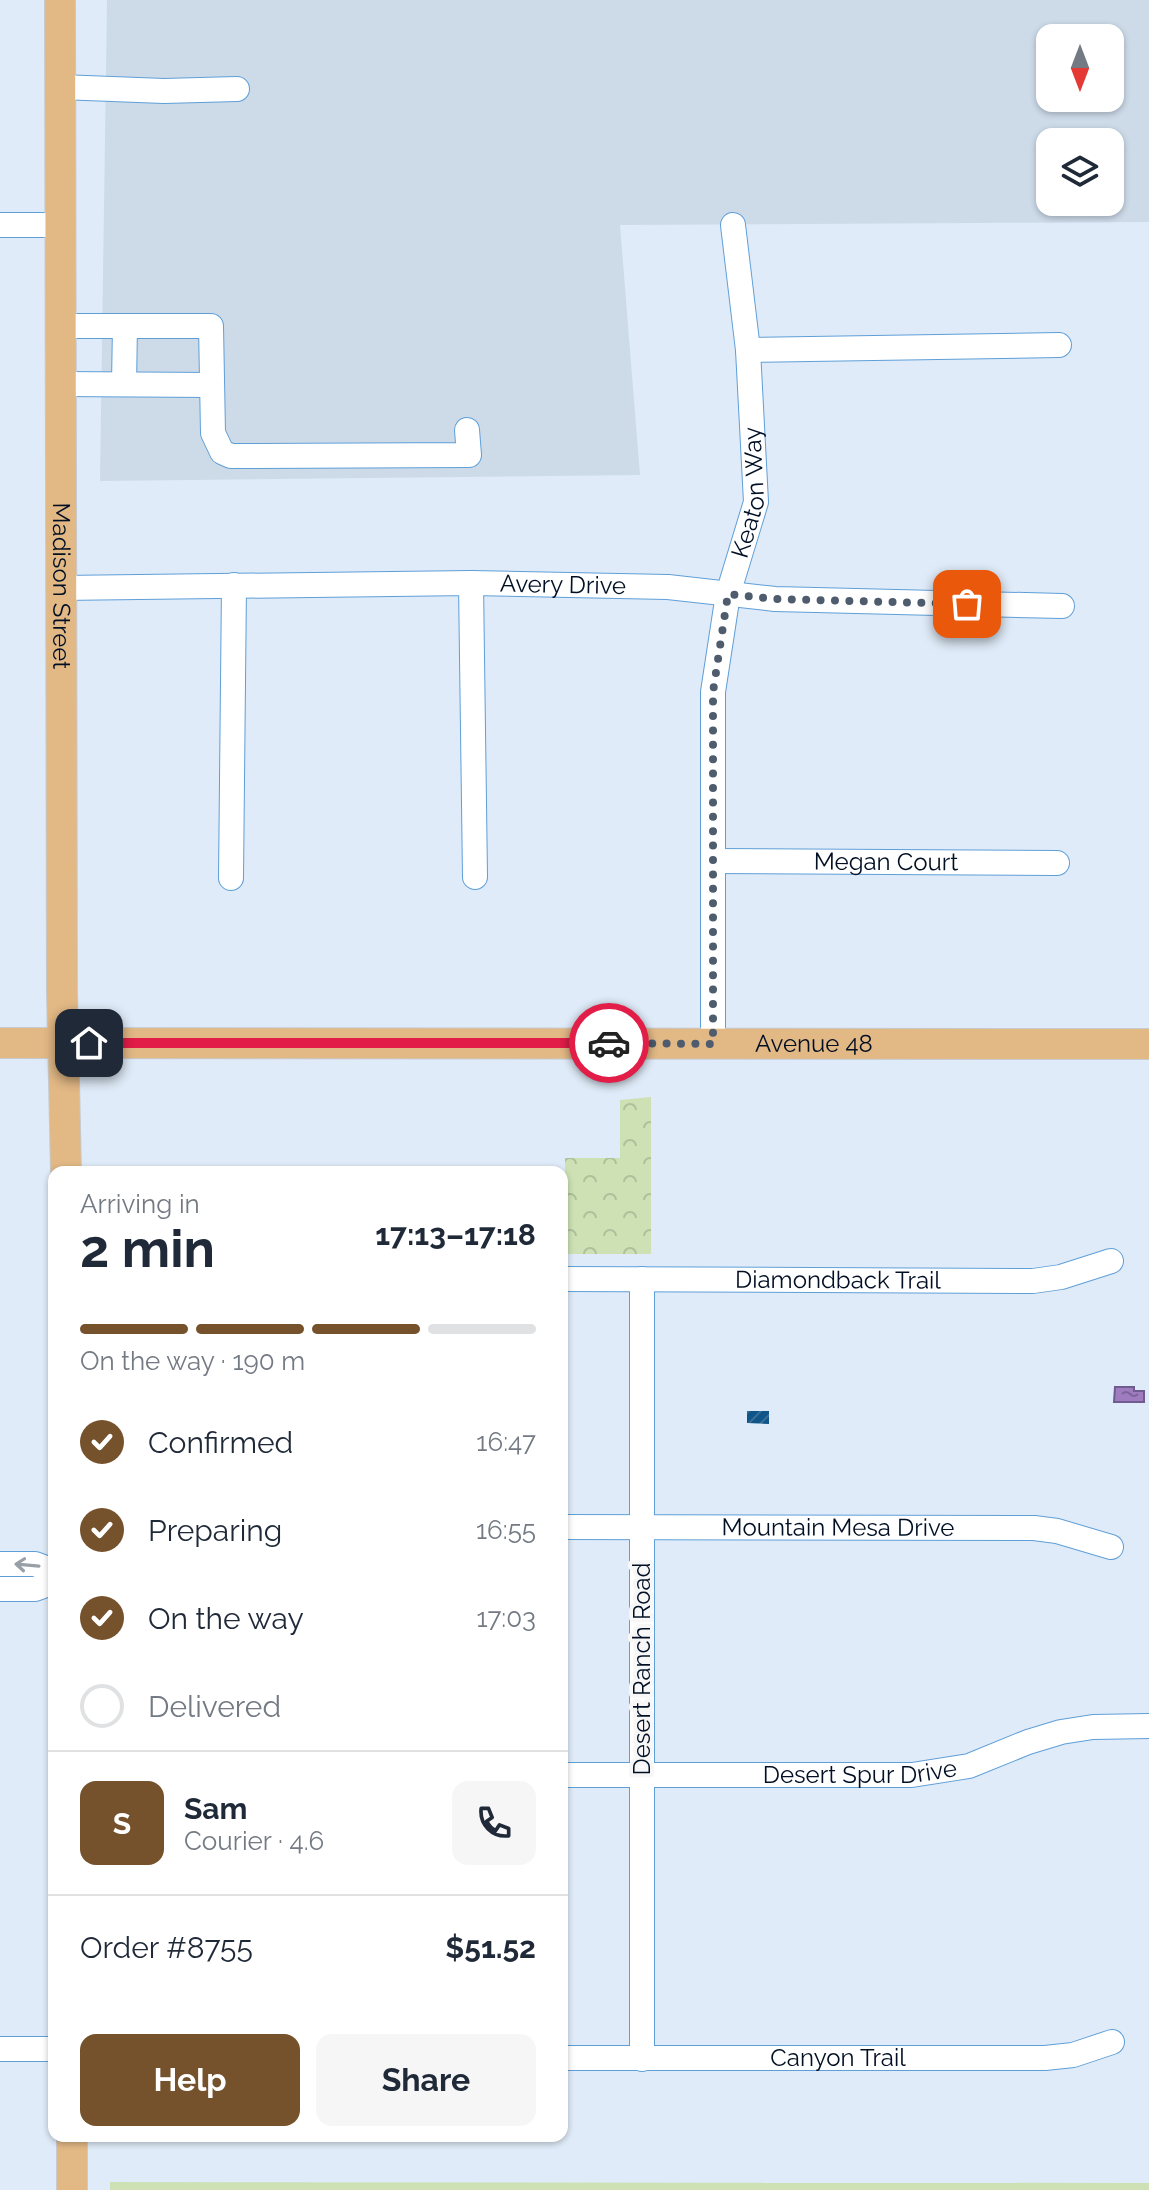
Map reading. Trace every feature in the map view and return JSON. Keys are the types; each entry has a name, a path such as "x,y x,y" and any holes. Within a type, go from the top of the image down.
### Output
{"main road":[{"name":"Madison Street","path":"60,0 66,1166"},
{"name":"Avenue 48","path":"0,1043 1149,1044"},
{"path":"72,2142 72,2190"}],"street":[{"path":"60,87 164,91 237,89"},
{"path":"0,225 60,225"},
{"name":"Keaton Way","path":"713,1044 713,692 728,594 756,502 748,350 733,225"},
{"path":"60,326 211,326 213,433 222,452 231,456 469,455 467,430"},
{"path":"124,384 125,326"},
{"path":"748,350 1059,345"},
{"path":"60,384 212,385"},
{"path":"471,583 475,877"},
{"name":"Avery Drive","path":"61,588 471,583 668,587 775,599 1062,606"},
{"path":"231,878 234,585"},
{"name":"Megan Court","path":"714,861 1057,863"},
{"name":"Diamondback Trail","path":"568,1279 1033,1281 1061,1277 1111,1261"},
{"name":"Desert Ranch Road","path":"642,1279 642,2059"},
{"name":"Mountain Mesa Drive","path":"568,1527 1034,1528 1057,1531 1111,1547"},
{"path":"0,1564 35,1564 48,1569"},
{"path":"0,1589 35,1589 48,1584"},
{"name":"Desert Spur Drive","path":"568,1775 912,1775 969,1766 1061,1732 1093,1727 1149,1726"},
{"name":"Canyon Trail","path":"568,2058 1045,2058 1073,2055 1112,2042"},
{"path":"0,2049 48,2049"}],"shaded area":[{"path":"107,0 1149,0 1149,222 620,225 640,475 100,481"}],"green space":[{"path":"651,1097 651,1254 568,1254 568,1166 565,1166 565,1158 620,1158 620,1100"},
{"path":"110,2182 1149,2183 1149,2190 110,2190"}],"water":[{"path":"1115,1387 1134,1387 1134,1391 1144,1391 1144,1402 1114,1402"}],"building":[{"path":"747,1411 769,1411 769,1424 747,1423"}],"way so far":[{"path":"609,1043 713,1044 713,692 728,594 775,599 967,604"}],"route":[{"path":"89,1043 609,1043"}]}
